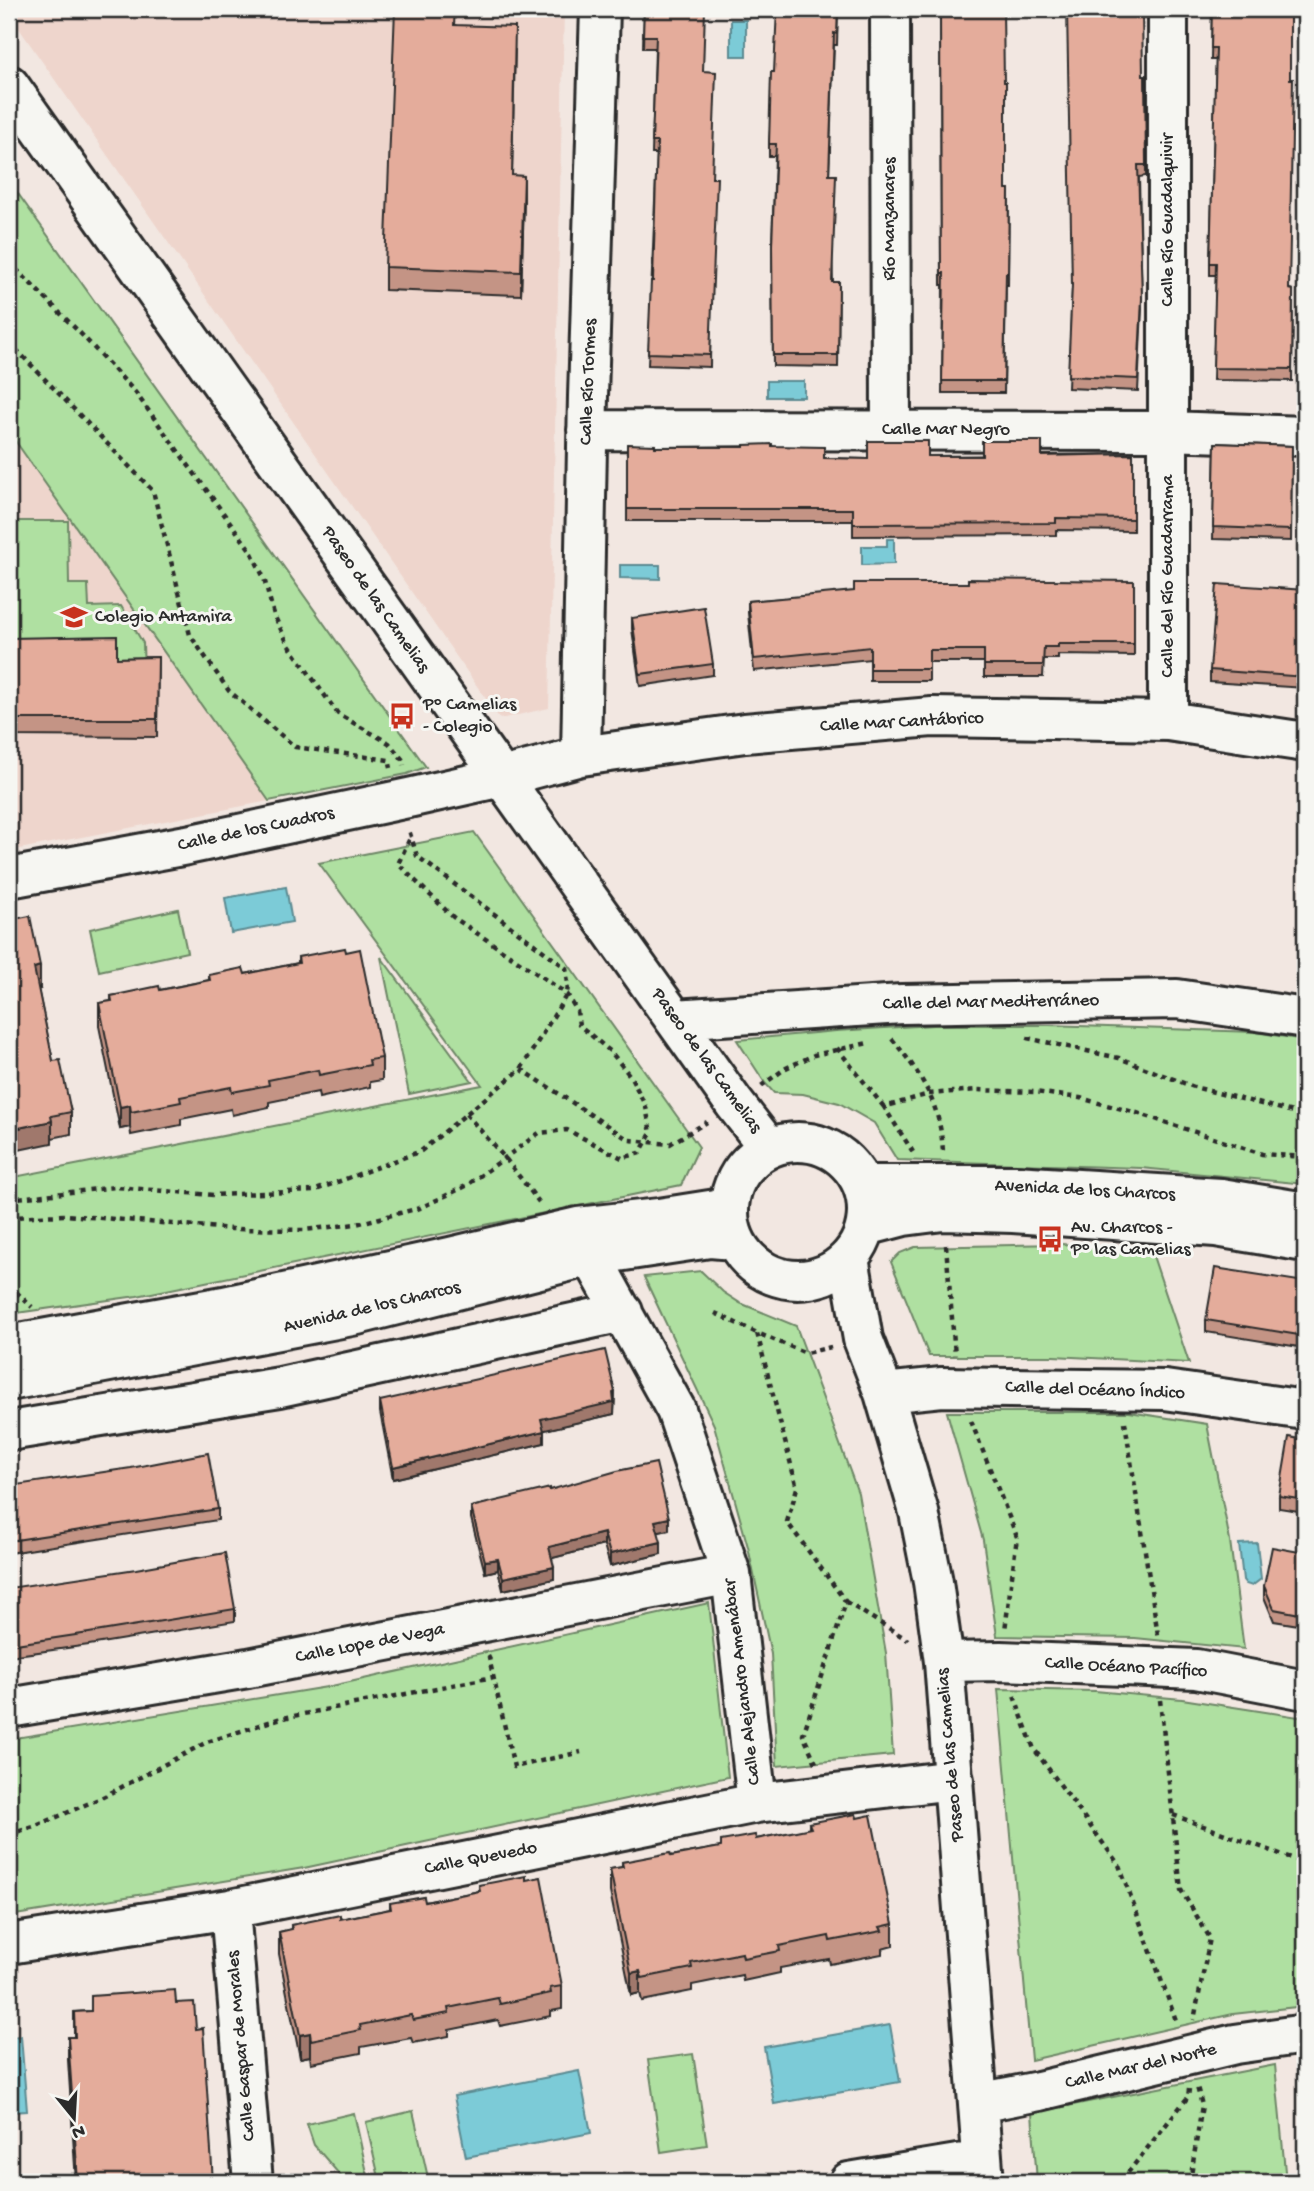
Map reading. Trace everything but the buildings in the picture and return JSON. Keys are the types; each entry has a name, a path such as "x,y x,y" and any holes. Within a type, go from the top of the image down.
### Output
{"street":[{"name":"Calle Río Tormes","path":"581,756 587,430 600,9"},
{"name":"Río Manzanares","path":"890,9 891,430"},
{"name":"Calle Río Guadalquivir","path":"1168,9 1168,431"},
{"name":"Paseo de las Camelias","path":"9,85 491,780 675,1019 726,1109"},
{"name":"Paseo de las Camelias","path":"9,123 491,780 759,1154"},
{"name":"Calle Mar Negro","path":"587,430 1168,431 1305,436"},
{"name":"Calle del Río Guadarrama","path":"1168,431 1168,721"},
{"name":"Calle Mar Cantábrico","path":"491,780 581,756 745,733 932,717 1168,721 1305,743"},
{"name":"Calle de los Cuadros","path":"9,877 407,801 491,780"},
{"name":"Calle del Mar Mediterráneo","path":"675,1019 902,1004 1177,999 1305,1018"},
{"path":"858,1242 837,1269 809,1280 780,1278 762,1271 746,1258 731,1224 731,1193 736,1179 759,1154 784,1143 801,1141 822,1146 842,1157 854,1169 863,1185 867,1205 858,1242 863,1339"},
{"name":"Avenida de los Charcos","path":"863,1185 939,1195 1013,1213 1216,1227 1305,1242"},
{"name":"Avenida de los Charcos","path":"858,1242 939,1195 1015,1185 1221,1198 1305,1212"},
{"name":"Avenida de los Charcos","path":"9,1345 224,1306 578,1227 659,1219 731,1224"},
{"name":"Avenida de los Charcos","path":"9,1381 357,1315 591,1256 710,1238 731,1224"},
{"name":"Calle Alejandro Amenábar","path":"591,1256 676,1410 731,1574 757,1803"},
{"path":"809,1280 863,1339"},
{"path":"9,1431 280,1387 622,1312"},
{"name":"Paseo de las Camelias","path":"863,1339 884,1393 919,1512 933,1582 944,1662 983,2171"},
{"name":"Calle del Océano Índico","path":"884,1393 942,1387 1165,1390 1305,1410"},
{"name":"Calle Lope de Vega","path":"9,1708 248,1668 731,1574"},
{"name":"Calle Océano Pacífico","path":"944,1662 1001,1661 1196,1669 1305,1690"},
{"name":"Calle Quevedo","path":"9,1944 230,1909 757,1803 954,1780"},
{"name":"Calle Gaspar de Morales","path":"230,1909 253,2182"},
{"name":"Calle Mar del Norte","path":"978,2103 1236,2044 1305,2034"},
{"path":"849,2182 983,2171"}],"path":[{"path":"9,262 135,392 251,551 264,578 274,615 288,644 338,714 389,743 403,760 411,836 417,856 566,968 568,984 567,994 521,1069 421,1151 313,1191 213,1195 116,1187 9,1199"},
{"path":"9,342 153,491 190,635 229,691 295,747 389,760 407,801 411,836 398,864 453,917 567,994 577,1011 579,1025 611,1052 631,1077 646,1107 651,1133 640,1153 622,1158 567,1130 539,1133 466,1186 420,1208 356,1224 304,1230 232,1229 66,1215 9,1217"},
{"path":"813,1010 838,1049 884,1107 939,1195"},
{"path":"902,1037 891,1038 921,1077 942,1130 939,1195 958,1387 1017,1537 1001,1661 1034,1749 1119,1865 1189,2055 1202,2105 1190,2182"},
{"path":"1017,1037 1119,1058 1194,1087 1305,1115"},
{"path":"521,1069 629,1140 670,1144 786,1069 814,1055 878,1041"},
{"path":"884,1107 929,1094 976,1090 1035,1092 1080,1098 1137,1113 1262,1154 1305,1157"},
{"path":"466,1114 505,1158 547,1213 557,1232"},
{"path":"9,1285 35,1310"},
{"path":"715,1313 757,1334 806,1353 863,1339"},
{"path":"757,1334 797,1488 787,1522 846,1602 944,1662"},
{"path":"1125,2182 1126,2175 1188,2097 1189,2055 1210,1938 1181,1890 1157,1668 1158,1635 1124,1415 1126,1390"},
{"path":"832,1795 803,1735 846,1602"},
{"path":"502,1655 489,1658 514,1766 581,1752"},
{"path":"9,1834 34,1828 101,1798 207,1742 278,1719 493,1677"},
{"path":"1173,1815 1305,1863"}],"shaded area":[{"path":"9,9 564,9 549,708 500,719 9,14"},
{"name":"Colegio Antamira","path":"9,432 269,801 9,851"}],"green space":[{"path":"9,181 426,767 407,774 269,801 9,432"},
{"path":"9,521 68,521 69,584 88,584 89,607 121,606 143,643 144,675 9,655"},
{"path":"474,832 699,1147 681,1185 137,1296 9,1314 9,1178 482,1085 319,863"},
{"path":"178,909 187,952 99,971 90,929"},
{"path":"381,957 472,1081 409,1094"},
{"path":"933,1025 1049,1025 1255,1032 1305,1040 1305,1184 1141,1168 897,1160 874,1123 839,1103 803,1094 774,1093 737,1040"},
{"path":"1062,1244 1152,1253 1189,1363 1053,1356 929,1356 891,1262 900,1253 915,1247"},
{"path":"701,1271 723,1292 740,1303 796,1326 858,1493 886,1653 893,1755 777,1766 771,1654 748,1547 714,1425 644,1277"},
{"path":"947,1412 1129,1412 1207,1424 1230,1541 1244,1649 1135,1638 997,1636 983,1540"},
{"path":"709,1603 728,1777 304,1868 9,1916 9,1739 327,1687"},
{"path":"998,1689 1095,1691 1182,1699 1305,1718 1305,2006 1233,2014 1031,2060"},
{"path":"693,2054 707,2145 661,2152 648,2060"},
{"path":"1275,2065 1286,2182 1037,2182 1032,2113"},
{"path":"413,2111 429,2182 380,2182 366,2122"},
{"path":"354,2113 369,2182 345,2181 314,2145 307,2124"}],"water":[{"path":"731,20 746,20 746,56 731,56"},
{"path":"767,381 804,381 804,397 767,397"},
{"path":"887,539 894,539 894,564 862,565 862,546 887,546"},
{"path":"620,565 660,565 660,579 620,578"},
{"path":"286,887 292,922 231,933 225,898"},
{"path":"1257,1543 1261,1579 1252,1586 1243,1580 1239,1544"},
{"path":"890,2025 900,2082 774,2104 764,2047"},
{"path":"21,2036 27,2111 9,2112 9,2037"},
{"path":"579,2071 591,2133 466,2157 454,2096"}],"place":[{"name":"Colegio Antamira","path":"74,617"},
{"name":"Pº Camelias - Colegio","path":"402,716"},
{"name":"Av. Charcos - Pº las Camelias","path":"1050,1239"}]}
